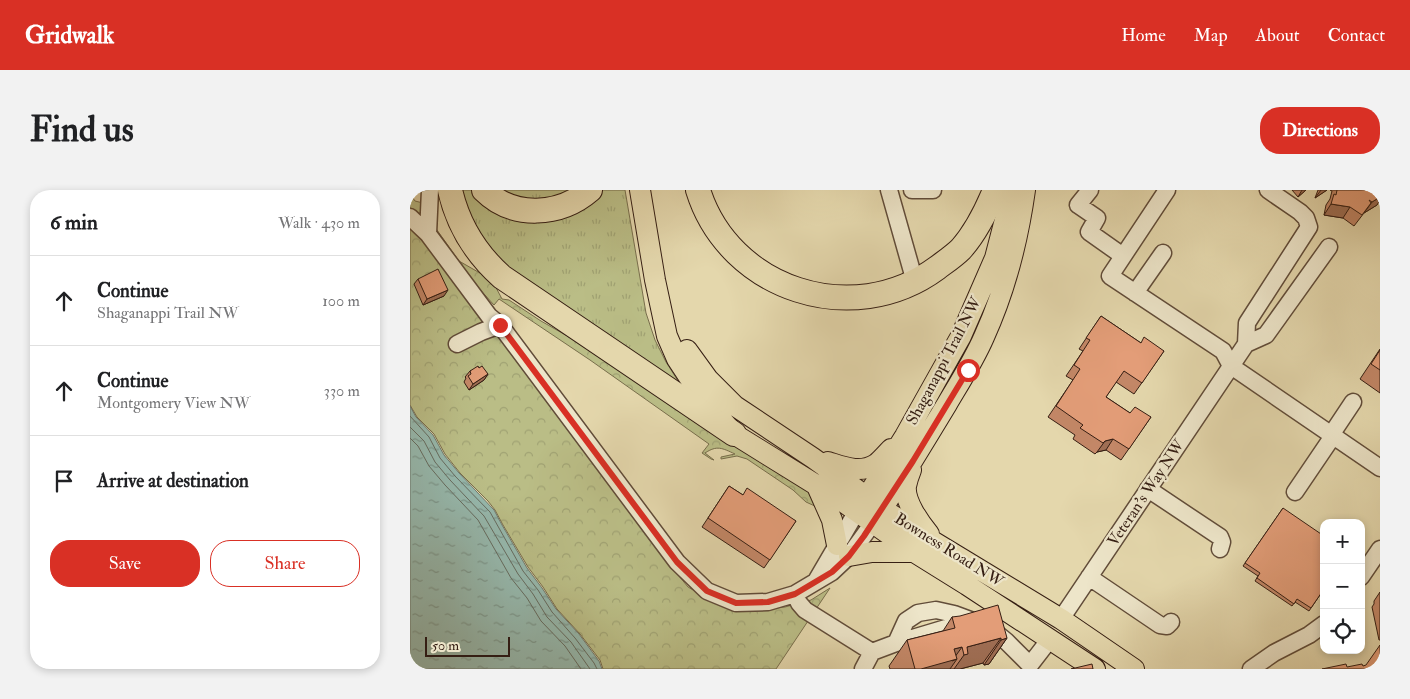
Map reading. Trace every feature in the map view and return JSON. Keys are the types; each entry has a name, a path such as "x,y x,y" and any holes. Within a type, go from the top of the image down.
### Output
{"highway":[{"path":"450,190 458,217 472,244 490,267 502,278 734,434"},
{"path":"484,190 496,200 506,205 528,211 539,211 550,210 570,203 590,190"},
{"path":"698,190 707,212 716,226 736,252 750,265 766,276 801,292 834,298 856,298 893,291 930,274 960,250 982,220 994,190"}],"main road":[{"name":"Bowness Road NW","path":"640,190 655,280 667,336 677,359 702,397 734,434 816,484 934,542 1060,619 1134,669"},
{"name":"Shaganappi Trail NW","path":"870,510 905,436 960,336 995,258 1011,190"},
{"name":"Shaganappi Trail NW","path":"870,510 913,461 968,370 984,337 1001,295 1010,263 1022,213 1025,190"},
{"name":"Bowness Road NW","path":"665,320 708,379 735,406 812,458 914,552 1095,669"},
{"path":"812,458 855,470 862,469 875,464 905,436"},
{"path":"913,461 905,488 917,519 934,542"},
{"path":"816,484 843,551 914,552"}],"street":[{"path":"428,234 430,190"},
{"path":"889,190 915,282"},
{"path":"912,190 933,190"},
{"path":"1090,190 1078,205 1097,218 1089,232 1122,256"},
{"path":"1167,190 1110,276 1223,351 1231,366 1380,468"},
{"path":"1268,190 1300,212 1306,218 1309,227 1247,323 1246,344 1266,335 1329,247"},
{"path":"410,217 428,234 489,316 500,325 677,562 707,591 736,603 768,602 795,594 832,572 843,551 870,510"},
{"path":"1135,292 1163,253"},
{"path":"1281,271 1302,285"},
{"path":"457,344 480,332 500,325"},
{"name":"Veteran's Way NW","path":"1060,619 1246,344"},
{"path":"1295,492 1353,402"},
{"path":"1148,489 1220,537 1222,542 1220,548"},
{"path":"1365,571 1380,549"},
{"path":"1089,578 1160,625 1167,626 1171,622"},
{"path":"795,594 799,604 805,610 872,652"},
{"path":"896,643 906,621 918,613 936,610 954,614 989,627 1006,641 1028,667 1050,639"},
{"path":"863,669 872,652 970,620"},
{"path":"1251,669 1274,654 1310,635 1320,627"}],"green space":[{"path":"458,190 472,190 483,201 502,212 600,190 625,190 646,313 655,340 680,384 490,256"},
{"path":"495,190 578,190 563,198 527,203"},
{"path":"410,194 415,201 423,203 432,223 459,261 492,280 502,299 509,300 541,321 618,365 810,491 817,507 806,502 793,490 747,459 737,456 721,459 721,457 735,454 716,448 705,453 714,460 711,459 702,453 709,444 590,360 499,299 494,305 455,262 410,207"},
{"path":"410,224 500,337 661,554 688,587 707,598 762,609 785,607 811,600 830,588 776,669 603,669 600,660 557,609 528,567 495,510 460,473 445,454 434,434 417,417 410,405"}],"water":[{"path":"410,406 416,417 433,435 444,455 494,510 527,568 556,609 579,634 599,661 602,669 410,669"}],"building":[{"path":"1337,190 1380,190 1380,197 1372,202 1369,200 1371,203 1362,215 1350,207 1331,204"},
{"path":"438,269 448,290 427,299 418,279"},
{"path":"1101,316 1141,343 1144,337 1164,351 1142,383 1124,371 1106,397 1130,413 1135,407 1151,417 1129,449 1113,439 1103,443 1080,428 1083,425 1056,406 1080,369 1074,365 1090,340 1086,338"},
{"path":"1380,350 1380,370 1371,364"},
{"path":"478,366 479,368 482,366 488,374 473,384 468,376 471,374 470,371"},
{"path":"729,486 743,495 747,488 796,521 770,560 708,518"},
{"path":"1283,508 1320,533 1320,595 1311,608 1297,599 1294,604 1257,578 1260,573 1245,563"},
{"path":"998,605 1007,638 967,647 968,654 964,655 962,647 954,649 957,659 915,669 907,640 955,628 952,617"},
{"path":"1380,645 1380,669 1322,669 1346,664 1347,667 1366,665"},
{"path":"1092,664 1093,669 1071,669"}],"route":[{"path":"500,325 677,562 707,591 736,603 768,602 795,594 832,572 849,556 913,461 968,370"}]}
